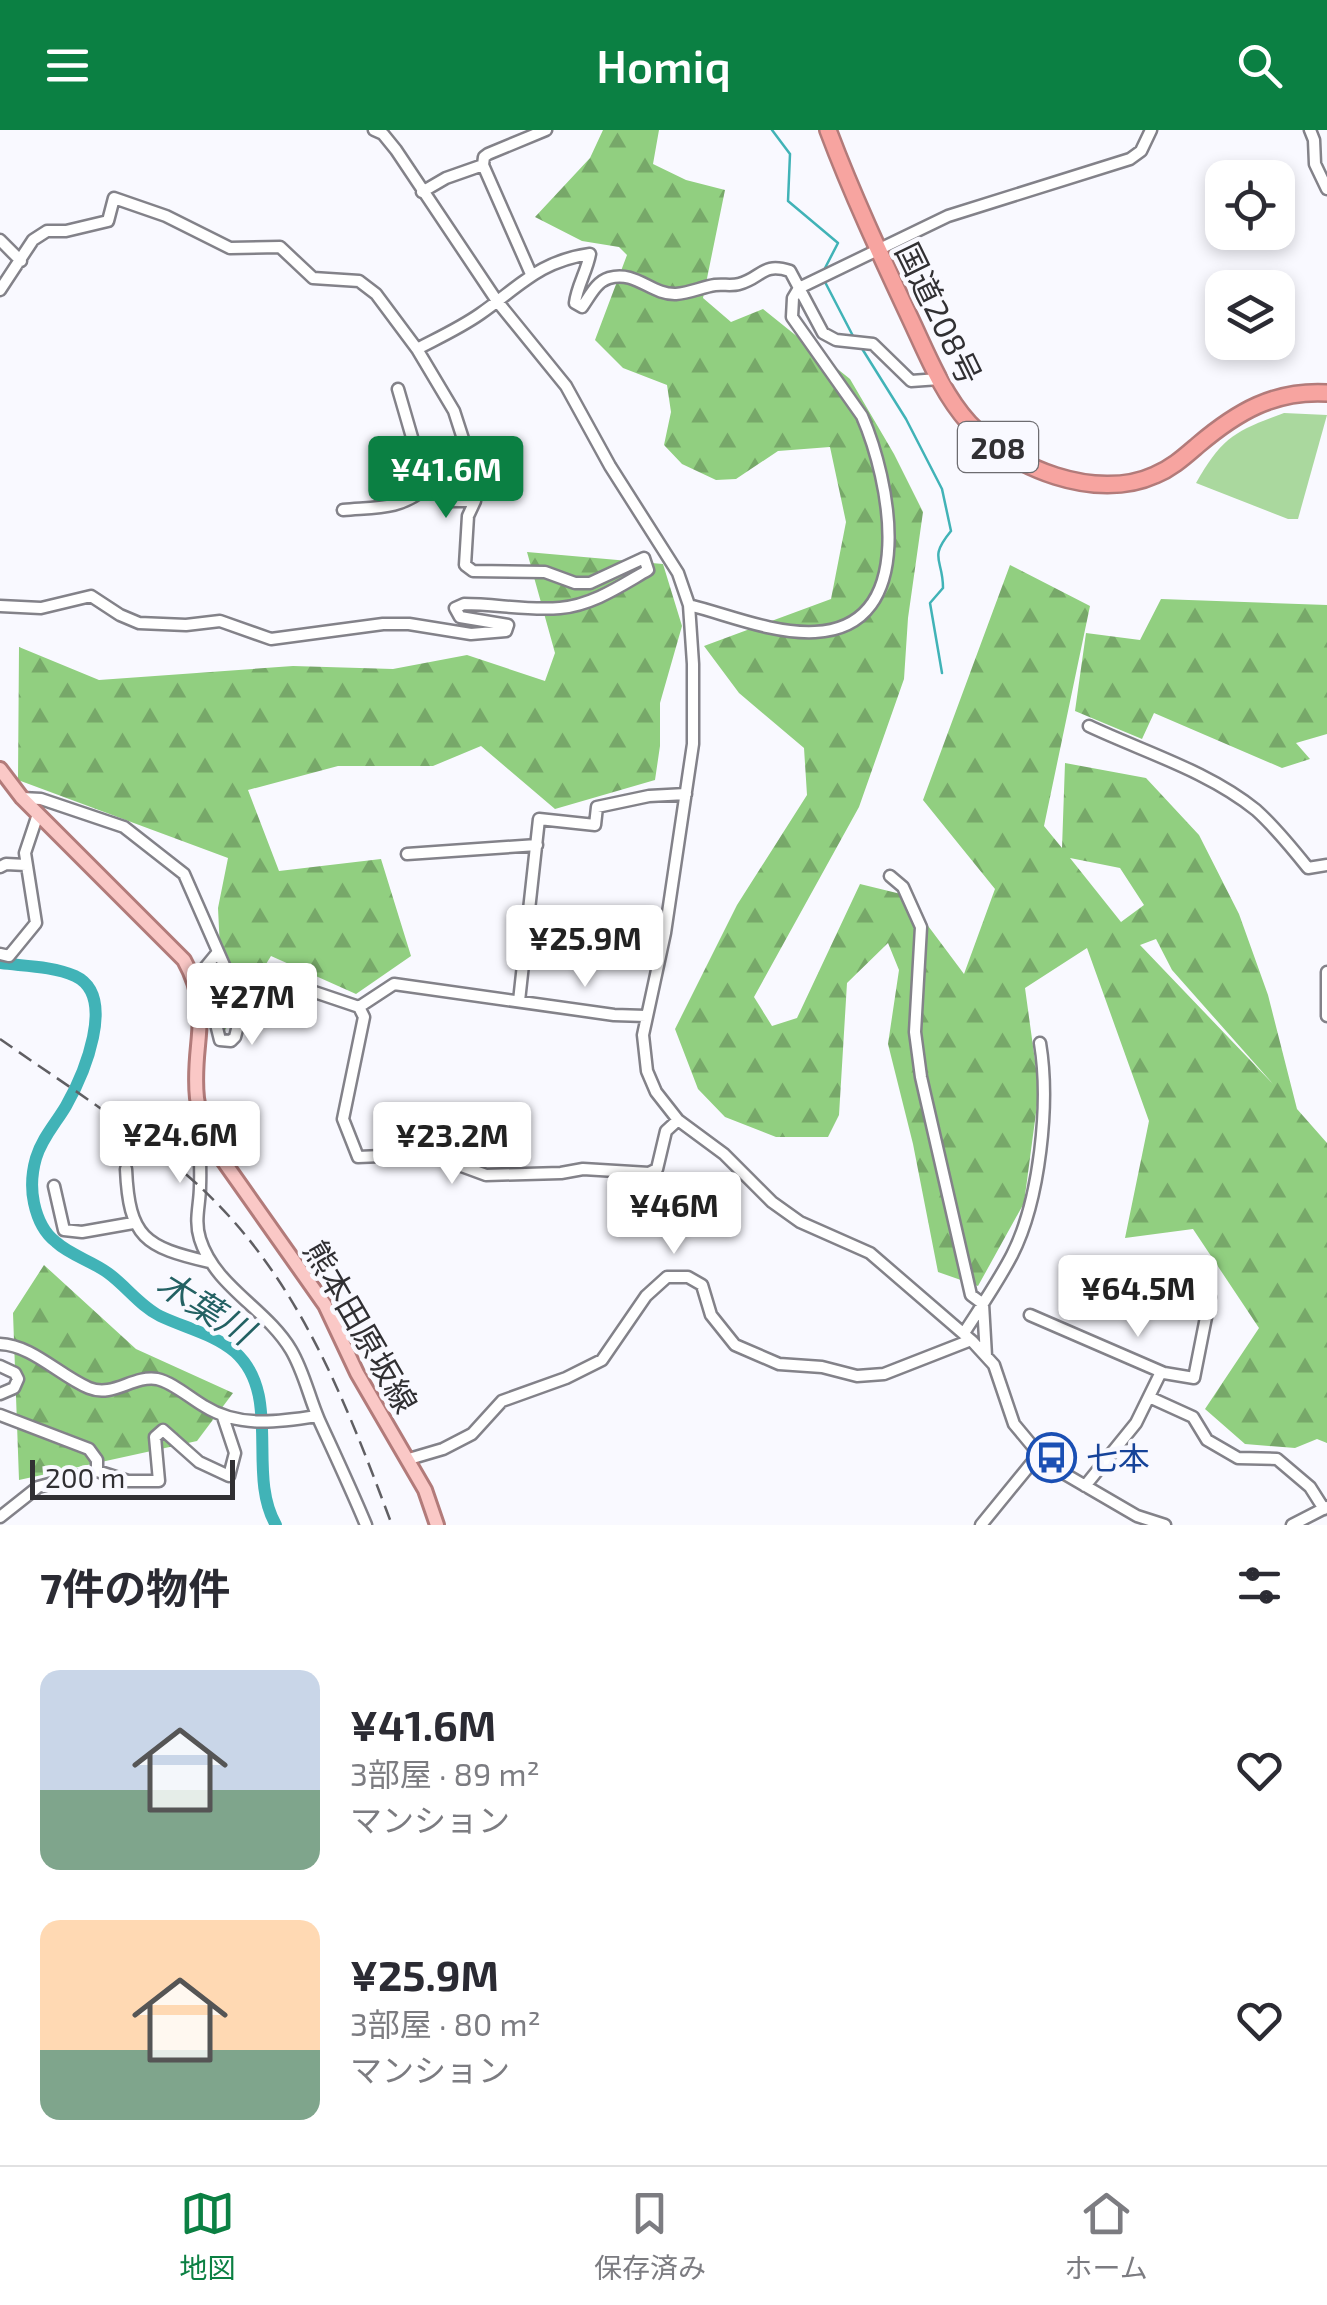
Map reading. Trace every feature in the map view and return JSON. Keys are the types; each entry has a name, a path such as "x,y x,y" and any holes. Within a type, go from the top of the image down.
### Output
{"highway":[{"name":"国道208号","path":"828,130 848,186 939,379 968,422 986,439 1058,477 1102,486 1150,478 1174,466 1233,417 1264,400 1304,392 1327,394"}],"main road":[{"name":"熊本田原坂線","path":"0,769 22,798 184,960 195,980 202,1021 197,1099 204,1128 215,1150 325,1305 372,1401 426,1490 437,1525"}],"street":[{"path":"374,130 383,134 396,150 497,300 566,386 610,466 678,573 688,605 693,730 662,947 643,1036 647,1072 656,1092 678,1120 724,1154 772,1202 800,1222 870,1253 967,1337 999,1374 1014,1424 1038,1454 1137,1516 1165,1525"},
{"path":"532,274 483,166 488,154 546,130"},
{"path":"688,605 772,628 817,632 834,629 862,613 874,601 888,572 888,524 869,433 862,416 792,317 793,298 800,288 948,216 1130,158 1141,152 1151,130"},
{"path":"1310,130 1315,164 1327,189"},
{"path":"422,192 446,178 483,166"},
{"path":"0,290 33,240 47,231 108,222 116,198 166,216 230,248 280,247 313,278 359,281 376,294 417,350 454,411 464,444 474,457 476,500 468,516 463,561 473,571 546,572 575,583 590,583 644,558 648,570 624,585 560,608 464,604 455,608 460,616 508,626 506,631 497,633 471,634 410,624 383,624 284,640 220,621 186,625 139,623 90,596 42,608 0,606"},
{"path":"0,240 21,262"},
{"path":"417,350 480,314 550,264 590,254 576,297 576,303 582,306 600,282 612,276 633,276 666,294 681,294 740,284 765,268 784,269 790,271 824,333 836,340 872,344 911,381 939,379"},
{"path":"398,389 426,488"},
{"path":"418,458 464,444"},
{"path":"343,510 399,505 426,488 440,491 446,500 476,500"},
{"path":"1089,726 1233,794 1256,811 1308,868 1327,865"},
{"path":"519,1001 539,818 595,825 597,807 649,796 686,794"},
{"path":"22,798 41,799 122,826 173,864 192,888 227,972 216,1024 220,1040 231,1041 235,1037 246,994 256,976 270,976 360,1007 364,1017 343,1119 358,1158 428,1154 486,1175 584,1169 649,1172 657,1169 666,1131 678,1120"},
{"path":"0,954 9,956 36,923 24,853 38,814"},
{"path":"407,854 536,845"},
{"path":"0,867 26,865"},
{"path":"890,876 902,887 921,928 915,1032 921,1077 971,1296 982,1304 986,1356"},
{"path":"195,980 218,952"},
{"path":"1327,972 1327,1016"},
{"path":"360,1007 394,984 614,1015 646,1016"},
{"path":"409,1459 443,1449 472,1434 502,1401 602,1360 646,1296 667,1278 688,1277 702,1285 711,1315 735,1345 780,1364 822,1367 857,1376 884,1374 967,1337 1012,1254 1029,1206 1045,1106 1040,1043"},
{"path":"197,1099 200,1187 196,1223 210,1262 280,1334 309,1386 317,1416 366,1525"},
{"path":"126,1169 133,1223 162,1250 210,1262"},
{"path":"54,1186 64,1230 82,1232 133,1223"},
{"path":"1030,1315 1161,1372 1194,1378 1210,1297"},
{"path":"0,1344 16,1346 92,1390 110,1391 142,1379 160,1379 224,1417 268,1423 317,1416"},
{"path":"0,1366 18,1379 14,1388 0,1394"},
{"path":"1085,1486 1136,1422 1161,1372"},
{"path":"1150,1397 1194,1417 1207,1440 1238,1458 1277,1459 1310,1487 1326,1508 1292,1525"},
{"path":"0,1415 89,1449 97,1460 97,1471"},
{"path":"0,1517 38,1487 97,1471 128,1481 159,1481 155,1436 163,1430 198,1462 229,1476 235,1453 224,1417"},
{"path":"981,1525 1038,1454"}],"green space":[{"path":"603,130 659,130 653,164 686,180 725,190 703,298 731,322 763,309 850,379 923,512 904,679 859,807 754,997 772,1026 797,1018 860,884 905,895 964,974 995,889 923,800 1010,565 1090,606 1044,826 1062,848 1065,763 1146,778 1199,835 1239,914 1268,995 1297,1109 1327,1143 1327,1443 1317,1439 1295,1448 1245,1444 1205,1409 1259,1328 1193,1229 1125,1238 1149,1121 1087,948 1025,988 1039,1090 1024,1203 978,1286 938,1272 888,1044 899,970 888,943 847,983 839,1115 828,1137 776,1137 725,1117 698,1089 675,1029 737,905 807,795 804,748 739,693 704,646 831,599 846,522 830,447 778,451 736,479 716,480 682,464 664,445 671,412 667,385 623,368 595,340 627,255 619,247 582,241 535,217 590,158","holes":["1070,858 1120,868 1144,905 1121,922","1156,939 1172,970 1273,1084 1140,945"]},
{"path":"1284,413 1327,415 1298,519 1288,519 1196,483 1222,445 1253,425"},
{"path":"527,552 663,564 682,626 660,703 655,780 555,809 481,746 433,766 338,766 248,790 279,871 381,859 411,956 356,994 271,956 224,1032 218,908 228,858 18,780 19,647 99,680 293,666 393,669 467,655 545,681 555,653"},
{"path":"1161,599 1327,605 1327,734 1296,743 1310,759 1282,768 1154,713 1142,739 1075,711 1086,633 1140,640"},
{"path":"44,1265 136,1349 233,1393 197,1441 19,1480 13,1313"}],"waterway":[{"path":"772,130 790,154 788,201 838,243 824,270"},
{"path":"825,282 853,336"},
{"path":"861,347 906,419 942,489 951,531 938,553 943,588 930,603 942,673"},
{"name":"木葉川","path":"0,963 48,968 75,976 88,986 94,1001 96,1018 88,1057 35,1163 32,1180 37,1214 62,1247 108,1273 153,1312 218,1340 235,1352 249,1370 261,1412 264,1482 276,1525"}],"railway":[{"path":"0,1039 150,1145 232,1220 291,1299 315,1342 392,1525"}],"place":[{"name":"七本","path":"1051,1457"}]}
